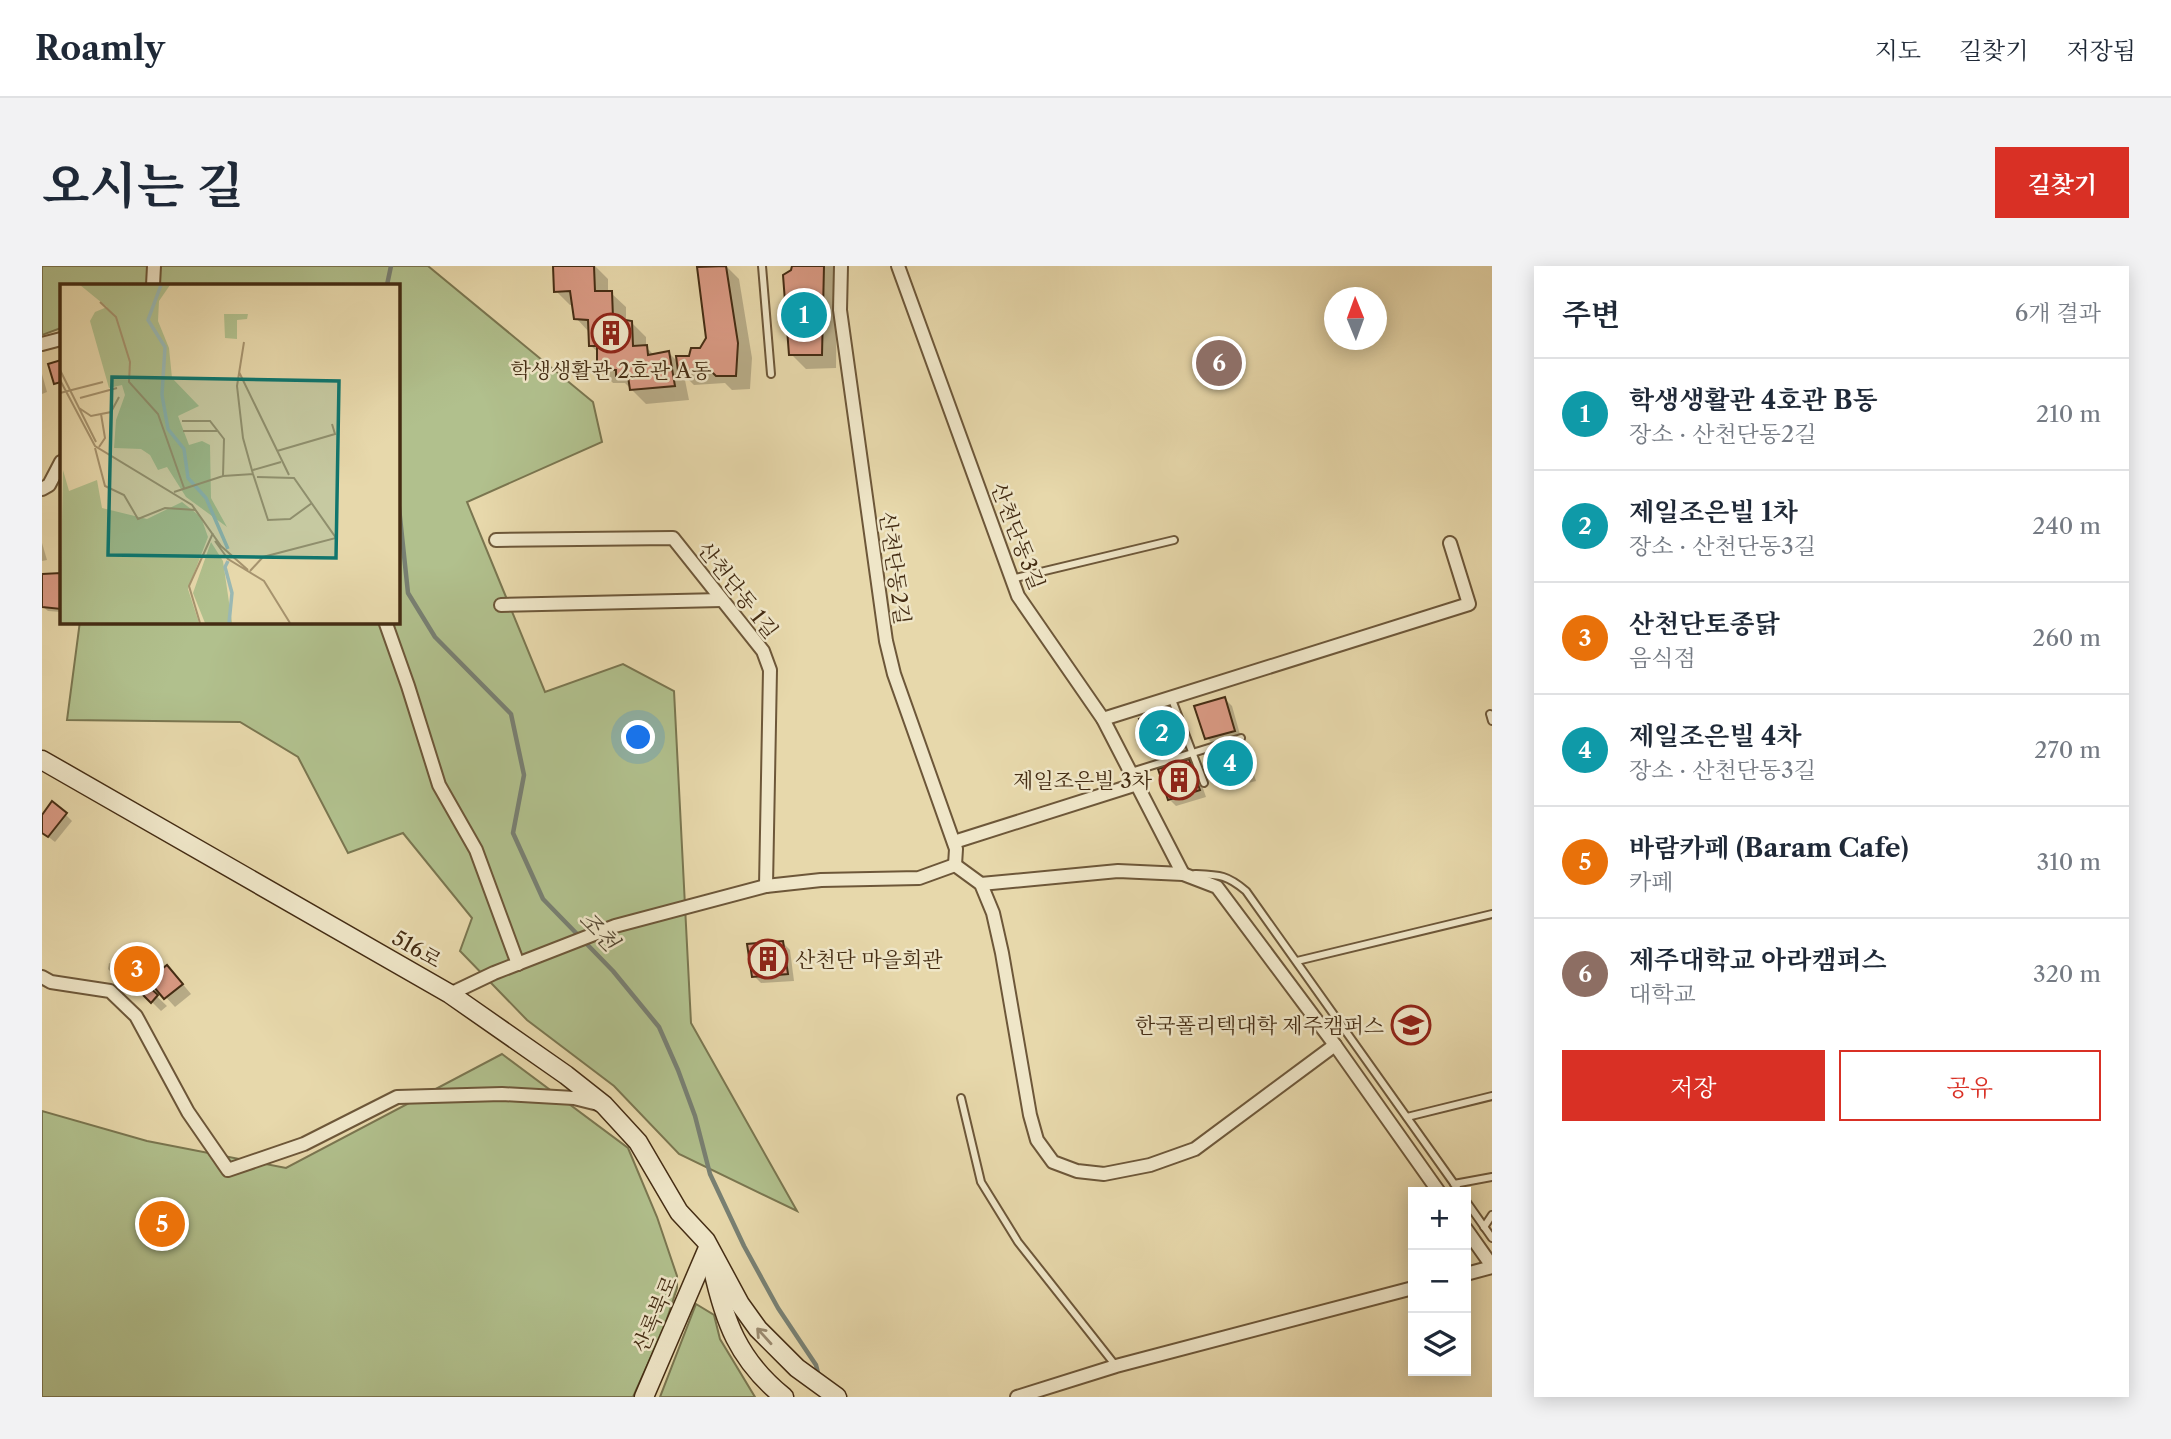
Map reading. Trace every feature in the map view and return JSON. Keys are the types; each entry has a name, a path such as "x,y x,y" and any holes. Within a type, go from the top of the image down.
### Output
{"main road":[{"name":"516로","path":"42,760 450,994 512,1035 604,1105 638,1143 679,1212 706,1241 721,1305 729,1326 753,1368 784,1397"},
{"name":"516로","path":"708,1248 758,1329 782,1355 837,1397"},
{"name":"산록북로","path":"644,1397 708,1248"}],"street":[{"path":"153,284 154,266"},
{"name":"산천단동2길","path":"841,266 840,310 886,641 894,674 954,842 956,865"},
{"name":"산천단동3길","path":"898,266 1018,596 1103,719 1183,874"},
{"path":"42,344 60,339"},
{"path":"42,489 49,485 60,464"},
{"name":"산천단동 1길","path":"496,540 673,538 763,651 770,670 766,886"},
{"path":"1103,719 1469,604 1450,543"},
{"path":"501,605 722,600"},
{"path":"386,623 439,785 476,850 518,964"},
{"path":"954,842 1134,778"},
{"path":"450,994 615,926 766,886 821,880 919,877 956,865 981,884 993,913 1030,1115 1037,1140 1053,1162 1077,1171 1104,1174 1150,1165 1195,1149 1335,1045"},
{"path":"981,884 1118,871 1183,874 1217,887 1436,1187"},
{"path":"42,977 51,982 110,991 136,1016 188,1112 228,1170 304,1143 397,1097 502,1094 574,1098 604,1105"},
{"path":"1471,1236 1492,1267 1471,1273"},
{"path":"1017,1397 1116,1366 1408,1289"}],"lane":[{"path":"762,266 771,374"},
{"path":"1012,579 1174,540"},
{"path":"1171,697 1204,783"},
{"path":"1134,778 1193,753 1241,738"},
{"path":"1183,874 1230,878 1246,891 1456,1187"},
{"path":"1297,961 1492,914"},
{"path":"1407,1117 1492,1096"},
{"path":"961,1098 981,1182 1018,1242 1116,1366"},
{"path":"1454,1184 1492,1177"},
{"path":"1471,1208 1492,1238"},
{"path":"1484,1227 1492,1215"}],"green space":[{"path":"42,266 428,266 593,402 602,442 467,502 545,692 623,664 674,691 691,1023 797,1211 679,1154 614,1086 527,1020 460,951 472,918 403,833 348,853 298,757 240,722 67,720 80,623 399,623 399,284 60,284 60,328 42,335"},
{"path":"502,1054 628,1148 657,1217 677,1276 677,1288 664,1328 633,1397 42,1397 42,1111 147,1141 286,1168"},
{"path":"696,1304 714,1315 720,1339 755,1397 660,1397"}],"building":[{"name":"학생생활관 2호관 A동","path":"553,266 594,266 595,291 612,291 613,318 632,321 633,346 647,345 648,355 669,351 675,386 630,390 628,376 616,376 616,370 597,369 597,346 589,346 588,320 574,319 570,291 554,292"},
{"path":"726,266 738,343 736,376 716,376 710,370 678,371 676,356 689,356 691,348 700,348 706,338 697,267"},
{"path":"792,266 824,266 822,355 789,355 783,275 791,270"},
{"path":"60,360 60,382 54,384 48,364"},
{"path":"60,573 60,609 42,607 42,574"},
{"path":"1225,697 1235,731 1205,739 1194,706"},
{"path":"1172,709 1185,747 1151,756 1139,719"},
{"path":"1241,744 1250,774 1219,782 1210,752"},
{"name":"제일조은빌 3차","path":"1189,759 1200,790 1168,800 1158,769"},
{"path":"52,801 67,813 48,837 42,833 42,815"},
{"name":"산천단 마을회관","path":"783,941 788,974 752,977 747,944"},
{"path":"131,955 152,970 143,983 122,968"},
{"path":"167,965 183,984 164,999 148,980"},
{"path":"146,984 158,995 151,1003 139,991"}],"waterway":[{"name":"조천","path":"387,284 391,266"},
{"name":"조천","path":"399,508 408,593 435,637 511,714 524,775 513,833 543,899 613,971 659,1027 695,1116 710,1174 744,1246 778,1308 816,1365 819,1377"}],"place":[{"name":"학생생활관 4호관 B동","path":"804,315"},
{"name":"학생생활관 2호관 A동","path":"611,333"},
{"name":"제주대학교 아라캠퍼스","path":"1219,363"},
{"name":"제일조은빌 1차","path":"1162,733"},
{"name":"제일조은빌 4차","path":"1230,763"},
{"name":"제일조은빌 3차","path":"1179,780"},
{"name":"산천단 마을회관","path":"768,959"},
{"name":"산천단토종닭","path":"137,969"},
{"name":"한국폴리텍대학 제주캠퍼스","path":"1411,1025"},
{"name":"바람카페 (Baram Cafe)","path":"162,1224"}]}
